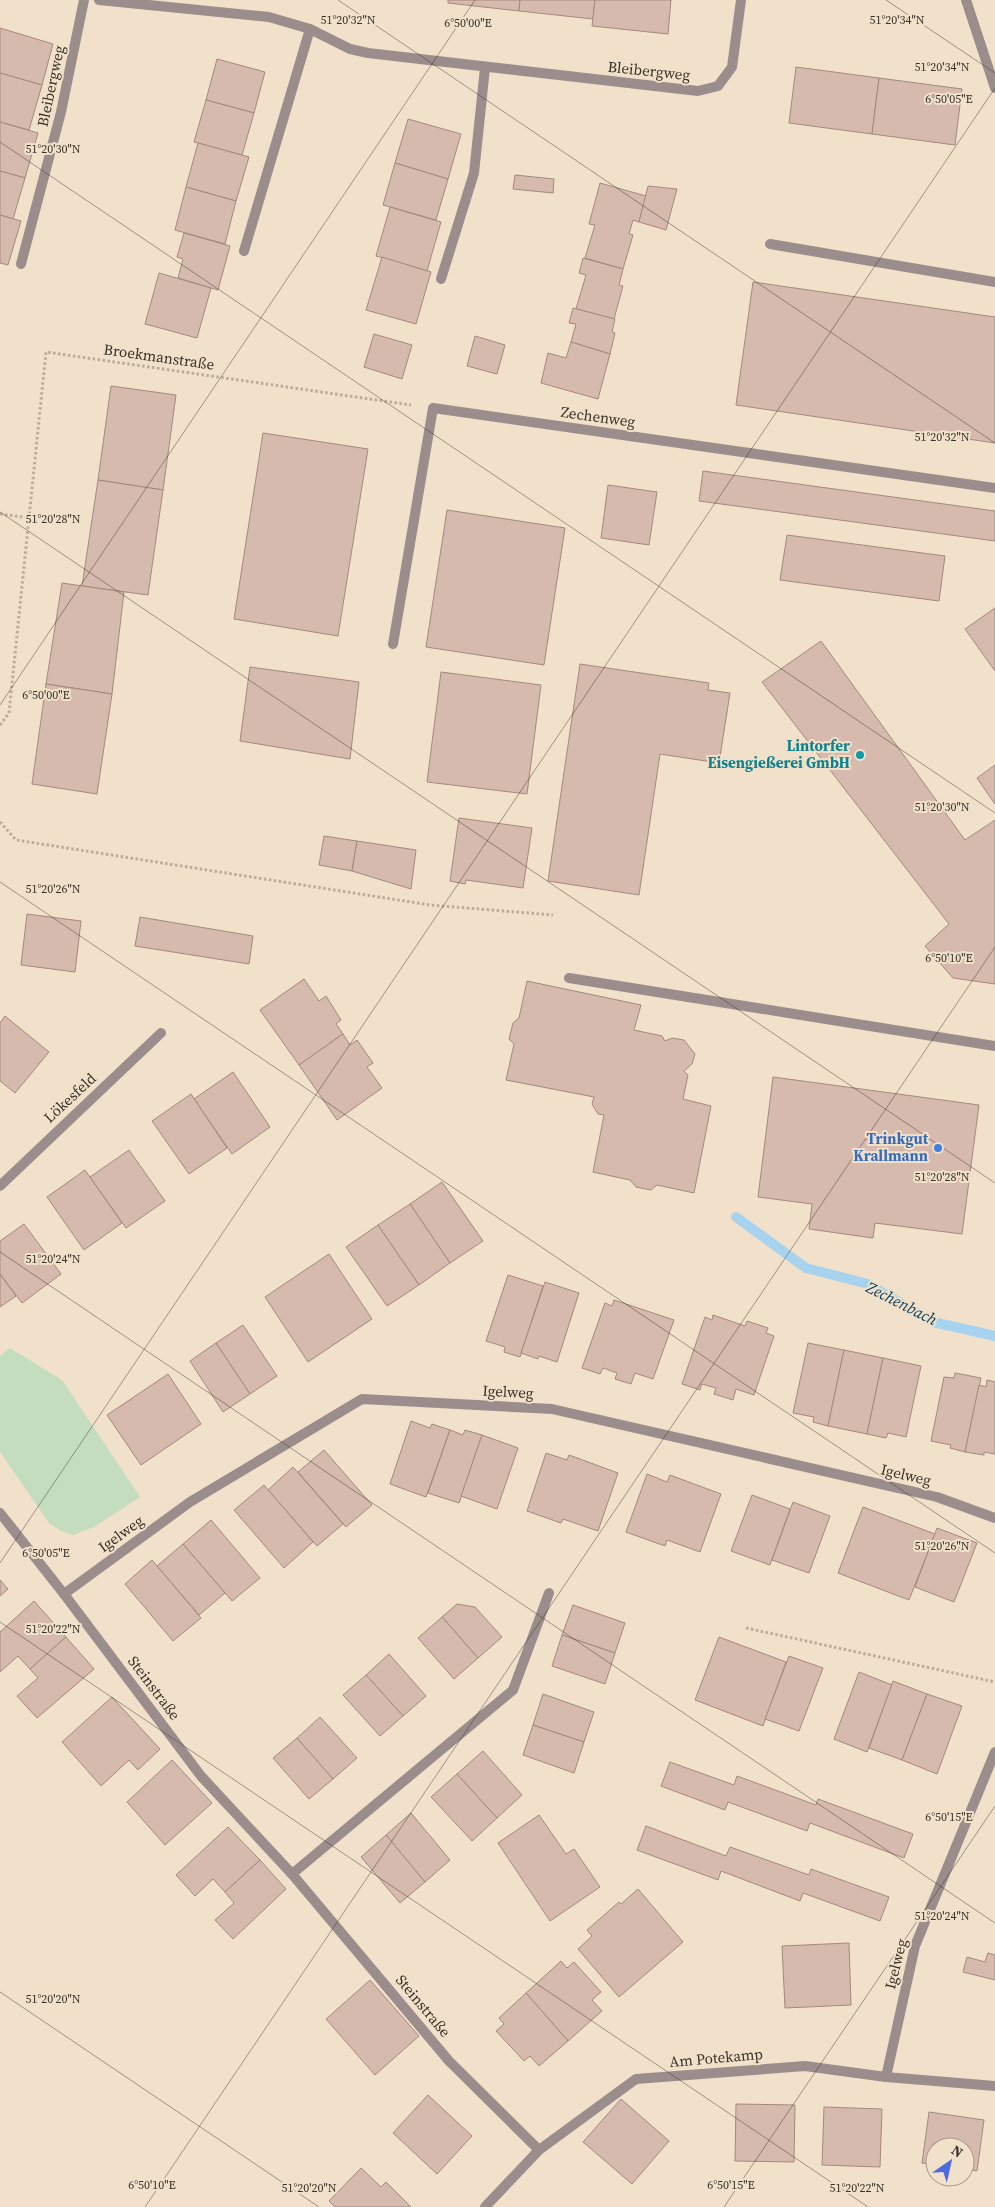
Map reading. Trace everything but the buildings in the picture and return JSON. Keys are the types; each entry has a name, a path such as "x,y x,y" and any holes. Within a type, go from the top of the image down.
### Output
{"street":[{"name":"Bleibergweg","path":"21,264 61,112 84,0"},
{"name":"Bleibergweg","path":"99,0 269,17 310,29 350,49 368,53 485,68 698,91 718,86 732,67 741,0"},
{"path":"966,0 995,88"},
{"path":"244,251 310,29"},
{"path":"441,279 474,172 485,68"},
{"path":"770,244 995,282"},
{"path":"394,644 433,408"},
{"name":"Zechenweg","path":"433,408 995,488"},
{"path":"569,978 995,1046"},
{"name":"Lökesfeld","path":"0,1186 161,1033"},
{"name":"Igelweg","path":"64,1594 190,1502 362,1399 552,1409 937,1497 995,1518"},
{"name":"Steinstraße","path":"0,1513 202,1776 292,1874 449,2061 539,2150"},
{"path":"292,1874 513,1690 549,1593"},
{"name":"Igelweg","path":"886,2077 915,1946 995,1752"},
{"name":"Am Potekamp","path":"485,2207 539,2150 636,2080 805,2066 886,2077 995,2086"}],"path":[{"name":"Broekmanstraße","path":"0,725 9,714 46,352 433,408"},
{"path":"0,514 30,518"},
{"path":"0,822 16,840 430,905 553,915"},
{"path":"746,1628 995,1682"}],"green space":[{"path":"10,1348 62,1380 140,1497 94,1527 73,1535 61,1531 49,1523 0,1452 0,1356"}],"waterway":[{"name":"Zechenbach","path":"736,1217 806,1268 868,1284 933,1322 995,1336"}],"place":[{"name":"Lintorfer Eisengießerei GmbH","path":"860,755"},
{"name":"Trinkgut Krallmann","path":"938,1148"}]}
